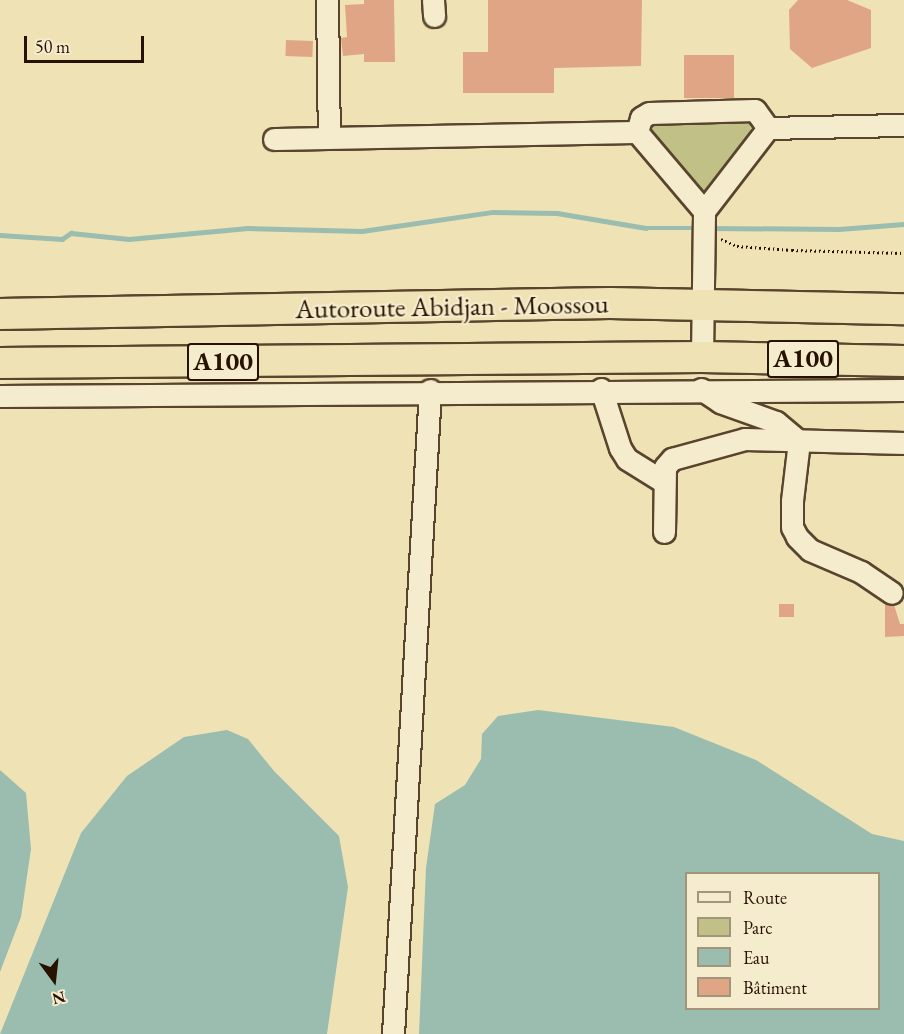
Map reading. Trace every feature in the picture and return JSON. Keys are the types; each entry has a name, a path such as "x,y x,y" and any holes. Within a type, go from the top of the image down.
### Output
{"highway":[{"name":"Autoroute Abidjan - Moossou","path":"0,314 704,304 904,309"},
{"name":"Autoroute Abidjan - Moossou","path":"0,363 702,357 904,361"}],"street":[{"path":"327,0 329,136"},
{"path":"637,132 641,118 649,113 755,111 768,128"},
{"path":"768,128 904,125"},
{"path":"702,357 704,221 768,128"},
{"path":"274,139 329,136 637,132"},
{"path":"637,132 704,221"},
{"path":"745,439 760,415 768,388"},
{"path":"700,389 720,402 760,415 799,441"},
{"path":"603,397 700,389 904,390"},
{"path":"0,396 430,390 720,402"},
{"path":"393,1034 430,390"},
{"path":"603,397 616,440 627,459 664,482"},
{"path":"664,532 665,467 672,459 745,439 904,443"},
{"path":"799,441 792,501 792,527 797,537 810,550 861,572 891,593"}],"path":[{"path":"704,221 737,246 904,253"}],"green space":[{"path":"743,118 750,123 751,133 711,189 703,194 693,188 651,129 652,122"}],"water":[{"path":"538,710 674,727 756,760 872,834 904,841 904,1034 419,1034 426,868 435,804 465,785 481,759 482,734 498,716"},
{"path":"227,730 248,739 274,771 339,836 348,887 327,1034 0,1034 81,833 127,776 184,737"},
{"path":"0,770 26,793 31,849 21,917 0,972"}],"building":[{"path":"364,0 394,0 395,62 364,62 364,54 343,56 341,38 347,37 345,5 364,4"},
{"path":"488,0 642,0 641,66 554,68 554,93 463,93 463,52 488,52"},
{"path":"798,0 847,0 871,10 871,48 812,68 790,49 789,10"},
{"path":"286,40 313,41 312,57 285,56"},
{"path":"684,55 734,55 734,98 684,98"},
{"path":"885,603 894,605 900,624 904,624 904,636 885,637"},
{"path":"779,604 794,604 794,617 779,617"}],"waterway":[{"path":"0,235 62,239 71,233 129,239 247,228 362,231 493,212 557,213 646,228 697,228"},
{"path":"709,228 839,229 904,224"}]}
